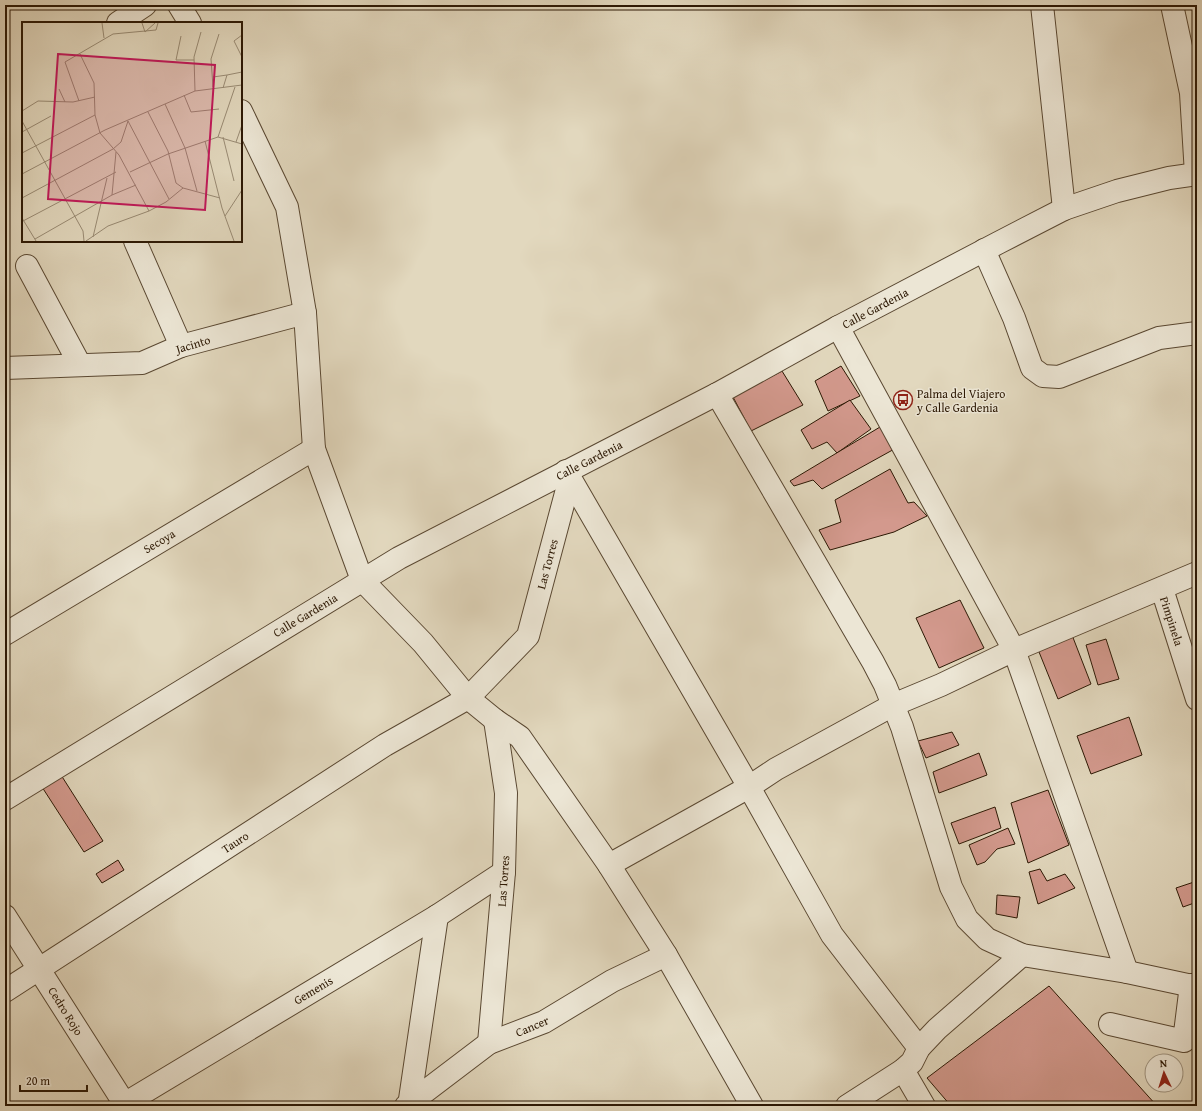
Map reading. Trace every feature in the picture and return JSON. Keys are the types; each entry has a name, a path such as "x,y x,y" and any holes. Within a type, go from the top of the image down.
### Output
{"street":[{"path":"120,22 145,5"},
{"path":"180,5 189,22"},
{"path":"1042,5 1064,210"},
{"path":"1172,5 1194,92 1197,174"},
{"path":"242,113 287,207 305,313 314,449 362,580 423,643 468,698 495,720 520,736 609,865 666,955 752,1106"},
{"name":"Calle Gardenia","path":"5,799 400,558 568,474 718,394 838,327 984,250 1064,210 1116,191 1169,178 1197,174"},
{"path":"135,242 181,346"},
{"path":"984,250 1014,318 1032,368 1043,376 1060,377 1159,338 1197,333"},
{"path":"26,266 80,365"},
{"name":"Jacinto","path":"5,368 142,363 181,346 305,313"},
{"path":"838,327 1014,650 1127,972"},
{"path":"718,394 885,685 902,727 951,887 967,919 987,939 1022,955 1127,972 1194,986 1191,1043 1110,1024"},
{"name":"Secoya","path":"5,634 314,449"},
{"path":"568,474 749,787 832,935 919,1048"},
{"name":"Las Torres","path":"468,698 528,636 568,474"},
{"path":"609,865 749,787 776,769 893,705 942,685 1014,650 1197,574"},
{"name":"Pimpinela","path":"1162,588 1197,699"},
{"name":"Tauro","path":"5,991 384,744 468,698"},
{"name":"Las Torres","path":"489,1043 504,872 506,793 495,720"},
{"name":"Gemenis","path":"124,1105 437,916 504,872"},
{"name":"Cedro Rojo","path":"5,916 40,969 124,1105"},
{"path":"408,1105 437,916"},
{"name":"Cancer","path":"408,1105 489,1043 544,1022 612,982 666,955"},
{"path":"846,1106 903,1070 912,1062 919,1048 937,1029 1022,955"},
{"path":"903,1070 924,1106"}],"building":[{"path":"841,366 860,396 828,411 815,381"},
{"path":"782,371 803,405 751,431 733,397"},
{"path":"850,400 871,429 837,453 827,442 812,449 801,430"},
{"path":"885,424 898,447 822,489 813,480 794,486 790,481"},
{"path":"890,469 908,503 914,502 927,516 894,532 830,550 819,530 841,522 835,500"},
{"path":"960,600 984,648 939,668 916,618"},
{"path":"1072,635 1091,684 1058,699 1037,647"},
{"path":"1106,639 1119,679 1098,685 1086,645"},
{"path":"1129,717 1142,755 1091,774 1077,736"},
{"path":"952,732 959,745 926,758 918,741"},
{"path":"979,753 987,775 939,793 933,772"},
{"path":"61,775 103,841 84,852 42,787"},
{"path":"1048,790 1069,845 1028,863 1011,803"},
{"path":"995,807 1001,828 959,844 951,823"},
{"path":"1008,828 1015,844 997,849 985,862 977,865 969,845"},
{"path":"118,860 124,870 102,883 96,874"},
{"path":"1040,869 1047,881 1065,874 1075,888 1038,904 1029,872"},
{"path":"1197,881 1197,902 1183,907 1176,888"},
{"path":"997,895 1020,897 1017,918 996,914"},
{"path":"1049,986 1157,1106 951,1106 927,1078"}],"place":[{"name":"Palma del Viajero y Calle Gardenia","path":"903,400"}]}
